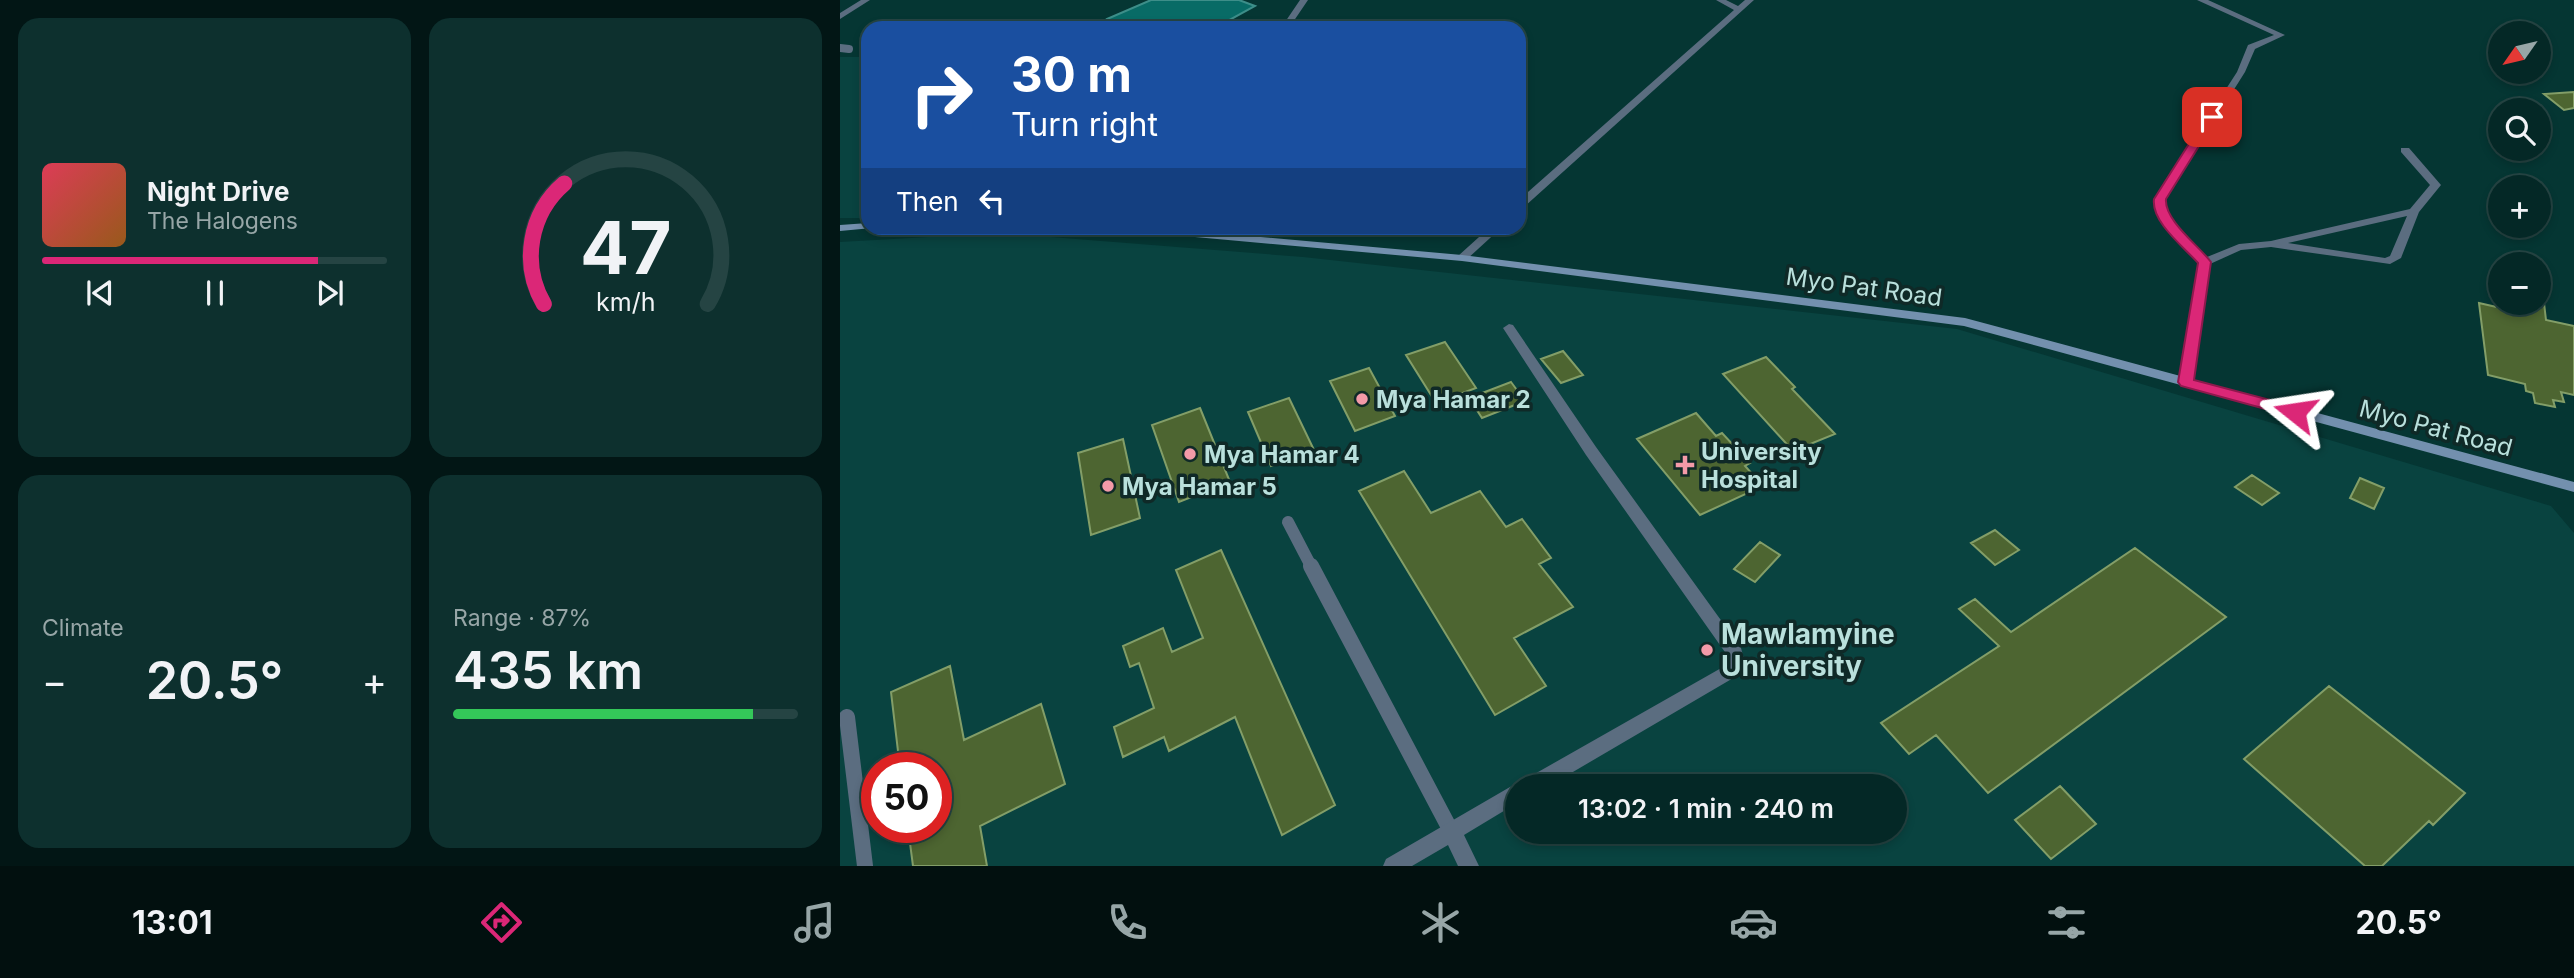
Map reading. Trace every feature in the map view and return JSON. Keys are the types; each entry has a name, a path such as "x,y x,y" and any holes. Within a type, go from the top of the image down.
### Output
{"main road":[{"path":"840,228 861,226"},
{"name":"Myo Pat Road","path":"1207,235 1462,258 1965,322 2574,487"}],"street":[{"path":"840,17 866,0"},
{"path":"1290,21 1304,0"},
{"path":"1720,0 1739,10"},
{"path":"1526,200 1750,0"},
{"path":"2201,0 2281,35 2251,47 2241,72 2160,199 2159,206 2164,217 2205,262"},
{"path":"2271,244 2391,261 2395,258 2414,211 2436,185 2404,150"},
{"path":"2205,262 2239,247 2271,244 2414,211"},
{"path":"1462,258 1487,235"},
{"path":"2186,382 2205,262"},
{"path":"1509,328 1598,462 1735,653 1736,663 1729,671 1552,774"},
{"path":"1393,866 1505,800"},
{"path":"1451,831 1469,866"}],"lane":[{"path":"840,48 849,49"},
{"path":"1288,522 1451,831"},
{"path":"847,717 865,866"}],"shaded area":[{"path":"1151,0 1239,0 1255,6 1228,21 1107,19"},
{"path":"840,57 861,57 861,218 840,218"},
{"name":"Mawlamyine University","path":"964,235 1025,235 1303,257 1957,329 2551,506 2574,533 2574,866 840,866 840,242"}],"building":[{"path":"2574,92 2574,108 2564,110 2544,94"},
{"path":"2479,303 2488,305 2488,315 2545,315 2546,320 2574,326 2574,395 2561,392 2564,402 2553,400 2555,407 2535,403 2533,393 2526,391 2525,384 2488,375"},
{"path":"1445,342 1476,388 1436,403 1406,355"},
{"path":"1563,351 1583,375 1561,383 1541,359"},
{"path":"1766,357 1835,434 1793,451 1723,374"},
{"name":"Mya Hamar 2","path":"1369,368 1395,416 1355,431 1330,381"},
{"path":"1511,382 1525,401 1482,418 1469,398"},
{"path":"1289,398 1314,450 1271,466 1248,412"},
{"name":"Mya Hamar 4","path":"1200,408 1230,482 1179,502 1152,425"},
{"path":"1696,413 1716,436 1722,433 1750,463 1745,466 1763,486 1700,515 1637,439"},
{"name":"Mya Hamar 5","path":"1123,439 1140,518 1091,535 1078,453"},
{"path":"1404,471 1431,513 1480,491 1506,527 1522,519 1551,558 1539,564 1573,607 1514,638 1546,686 1495,715 1359,491"},
{"path":"2252,475 2279,493 2262,505 2235,487"},
{"path":"2360,478 2384,488 2374,509 2350,498"},
{"path":"1995,530 2019,550 1995,565 1971,543"},
{"path":"1760,542 1780,555 1755,582 1734,569"},
{"path":"2135,548 2226,617 1988,793 1936,735 1909,754 1881,723 1999,646 1959,609 1975,599 2011,632"},
{"path":"1221,550 1335,805 1282,835 1235,717 1169,751 1164,737 1123,757 1114,727 1154,708 1139,663 1130,667 1123,646 1163,628 1172,652 1203,638 1176,570"},
{"path":"950,666 964,740 1041,704 1065,784 980,826 987,866 913,866 910,843 952,843 952,752 898,752 891,692"},
{"path":"2329,686 2465,793 2433,825 2429,821 2382,866 2365,866 2244,759"},
{"path":"2060,786 2096,824 2051,859 2015,820"}],"place":[{"name":"Mya Hamar 2","path":"1362,399"},
{"name":"Mya Hamar 4","path":"1190,454"},
{"name":"University Hospital","path":"1685,465"},
{"name":"Mya Hamar 5","path":"1108,486"},
{"name":"Mawlamyine University","path":"1707,650"}],"route":[{"path":"2212,117 2160,199 2159,206 2164,217 2205,262 2186,382 2295,412"}]}
